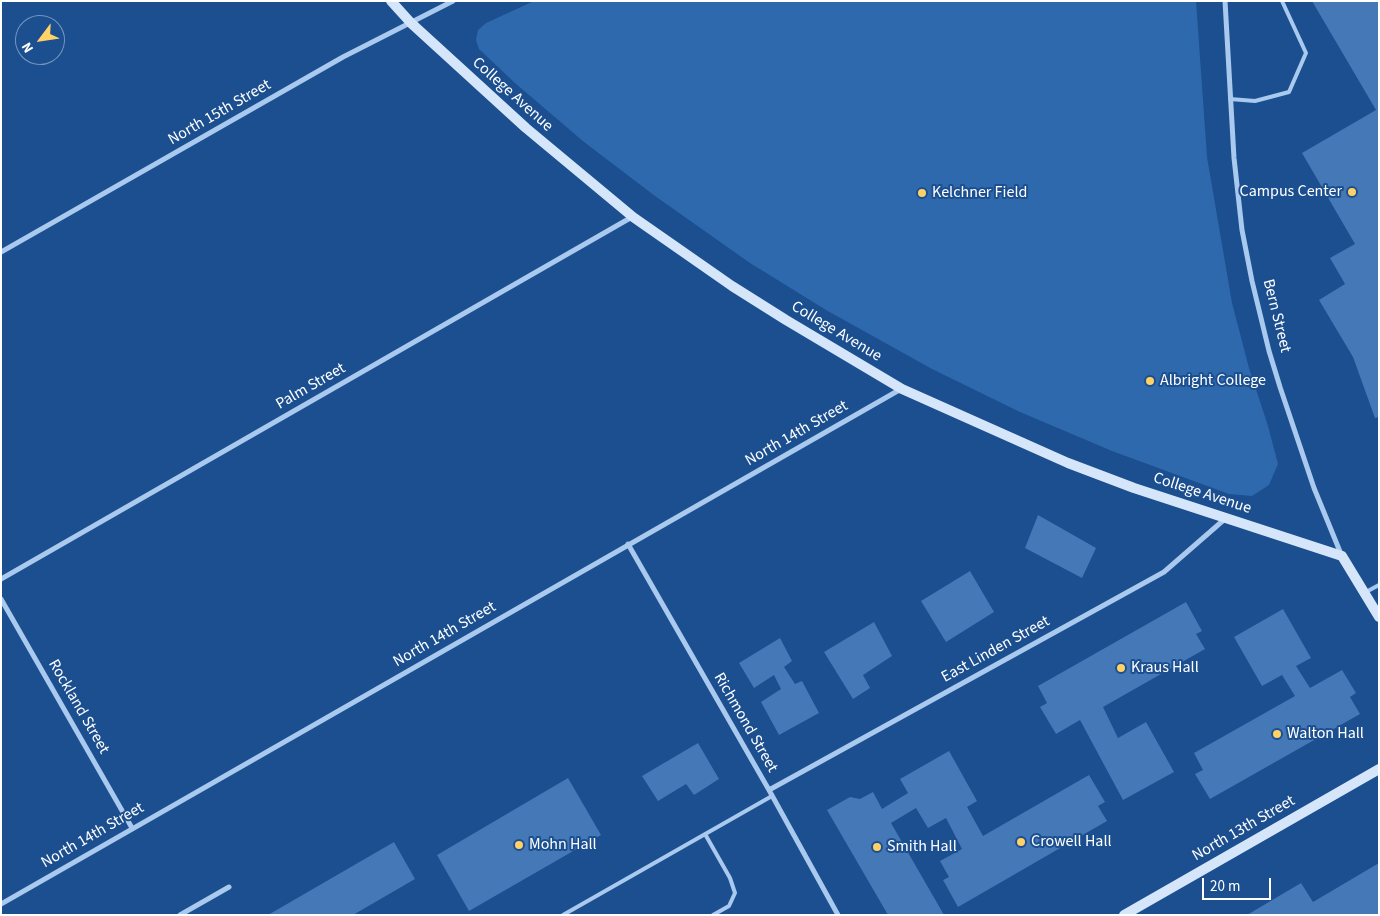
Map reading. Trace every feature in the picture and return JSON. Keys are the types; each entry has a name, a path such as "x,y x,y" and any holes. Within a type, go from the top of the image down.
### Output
{"street":[{"name":"College Avenue","path":"391,1 411,23 526,128 633,217 732,286 902,389 1068,463 1134,488 1342,556"},
{"name":"North 15th Street","path":"1,252 343,57 453,1"},
{"name":"Bern Street","path":"1225,1 1234,158 1242,230 1269,351 1314,488 1342,556 1379,617"},
{"name":"Palm Street","path":"1,578 633,217"},
{"name":"North 14th Street","path":"1,904 902,389"},
{"name":"East Linden Street","path":"769,790 1164,572 1226,518"},
{"name":"Richmond Street","path":"628,544 769,790 838,915"},
{"name":"Rockland Street","path":"1,599 132,828"},
{"name":"North 13th Street","path":"1124,915 1379,769"},
{"path":"180,915 229,887"}],"lane":[{"path":"1230,99 1255,101 1289,92 1306,53 1282,1"},
{"path":"1364,593 1379,585"},
{"path":"563,915 772,796"},
{"path":"705,834 730,878 735,893 729,906 713,915"}],"shaded area":[{"path":"534,1 1196,1 1207,157 1232,303 1249,368 1278,464 1269,485 1252,496 1229,494 1112,451 1020,412 932,369 826,310 750,263 655,196 584,142 515,83 479,49 476,40 478,30 486,23"}],"building":[{"path":"1312,1 1379,1 1379,417 1375,418 1353,357 1319,300 1345,284 1330,258 1355,244 1302,153 1376,110"},
{"path":"1038,515 1096,548 1082,578 1025,548"},
{"path":"970,571 994,612 946,642 921,601"},
{"name":"Kraus Hall","path":"1186,602 1202,631 1196,634 1205,649 1103,707 1118,738 1146,722 1174,772 1123,800 1080,720 1056,734 1040,707 1047,703 1038,686"},
{"name":"Walton Hall","path":"1283,609 1311,658 1296,666 1310,688 1342,670 1356,693 1350,697 1360,714 1210,799 1195,774 1203,770 1194,753 1295,696 1282,675 1262,686 1234,637"},
{"path":"874,622 892,656 863,675 870,688 853,699 824,652"},
{"path":"780,638 792,661 784,667 795,684 802,681 819,713 779,735 761,702 781,689 774,675 754,688 739,663"},
{"path":"698,743 719,779 694,795 686,784 658,801 642,776"},
{"path":"949,751 977,801 967,807 983,836 1089,775 1105,802 1098,806 1107,821 958,907 943,880 949,877 940,861 962,849 946,818 928,828 916,808 891,823 944,915 888,915 827,810 850,797 860,799 873,792 882,809 908,793 900,779"},
{"name":"Mohn Hall","path":"568,778 601,835 469,911 437,855"},
{"path":"394,842 415,879 353,915 268,915"},
{"path":"1379,863 1379,915 1247,915 1301,883 1313,902"}],"place":[{"name":"Campus Center","path":"1352,192"},
{"name":"Kelchner Field","path":"922,193"},
{"name":"Albright College","path":"1150,381"},
{"name":"Kraus Hall","path":"1121,668"},
{"name":"Walton Hall","path":"1277,734"},
{"name":"Crowell Hall","path":"1021,842"},
{"name":"Mohn Hall","path":"519,845"},
{"name":"Smith Hall","path":"877,847"}]}
